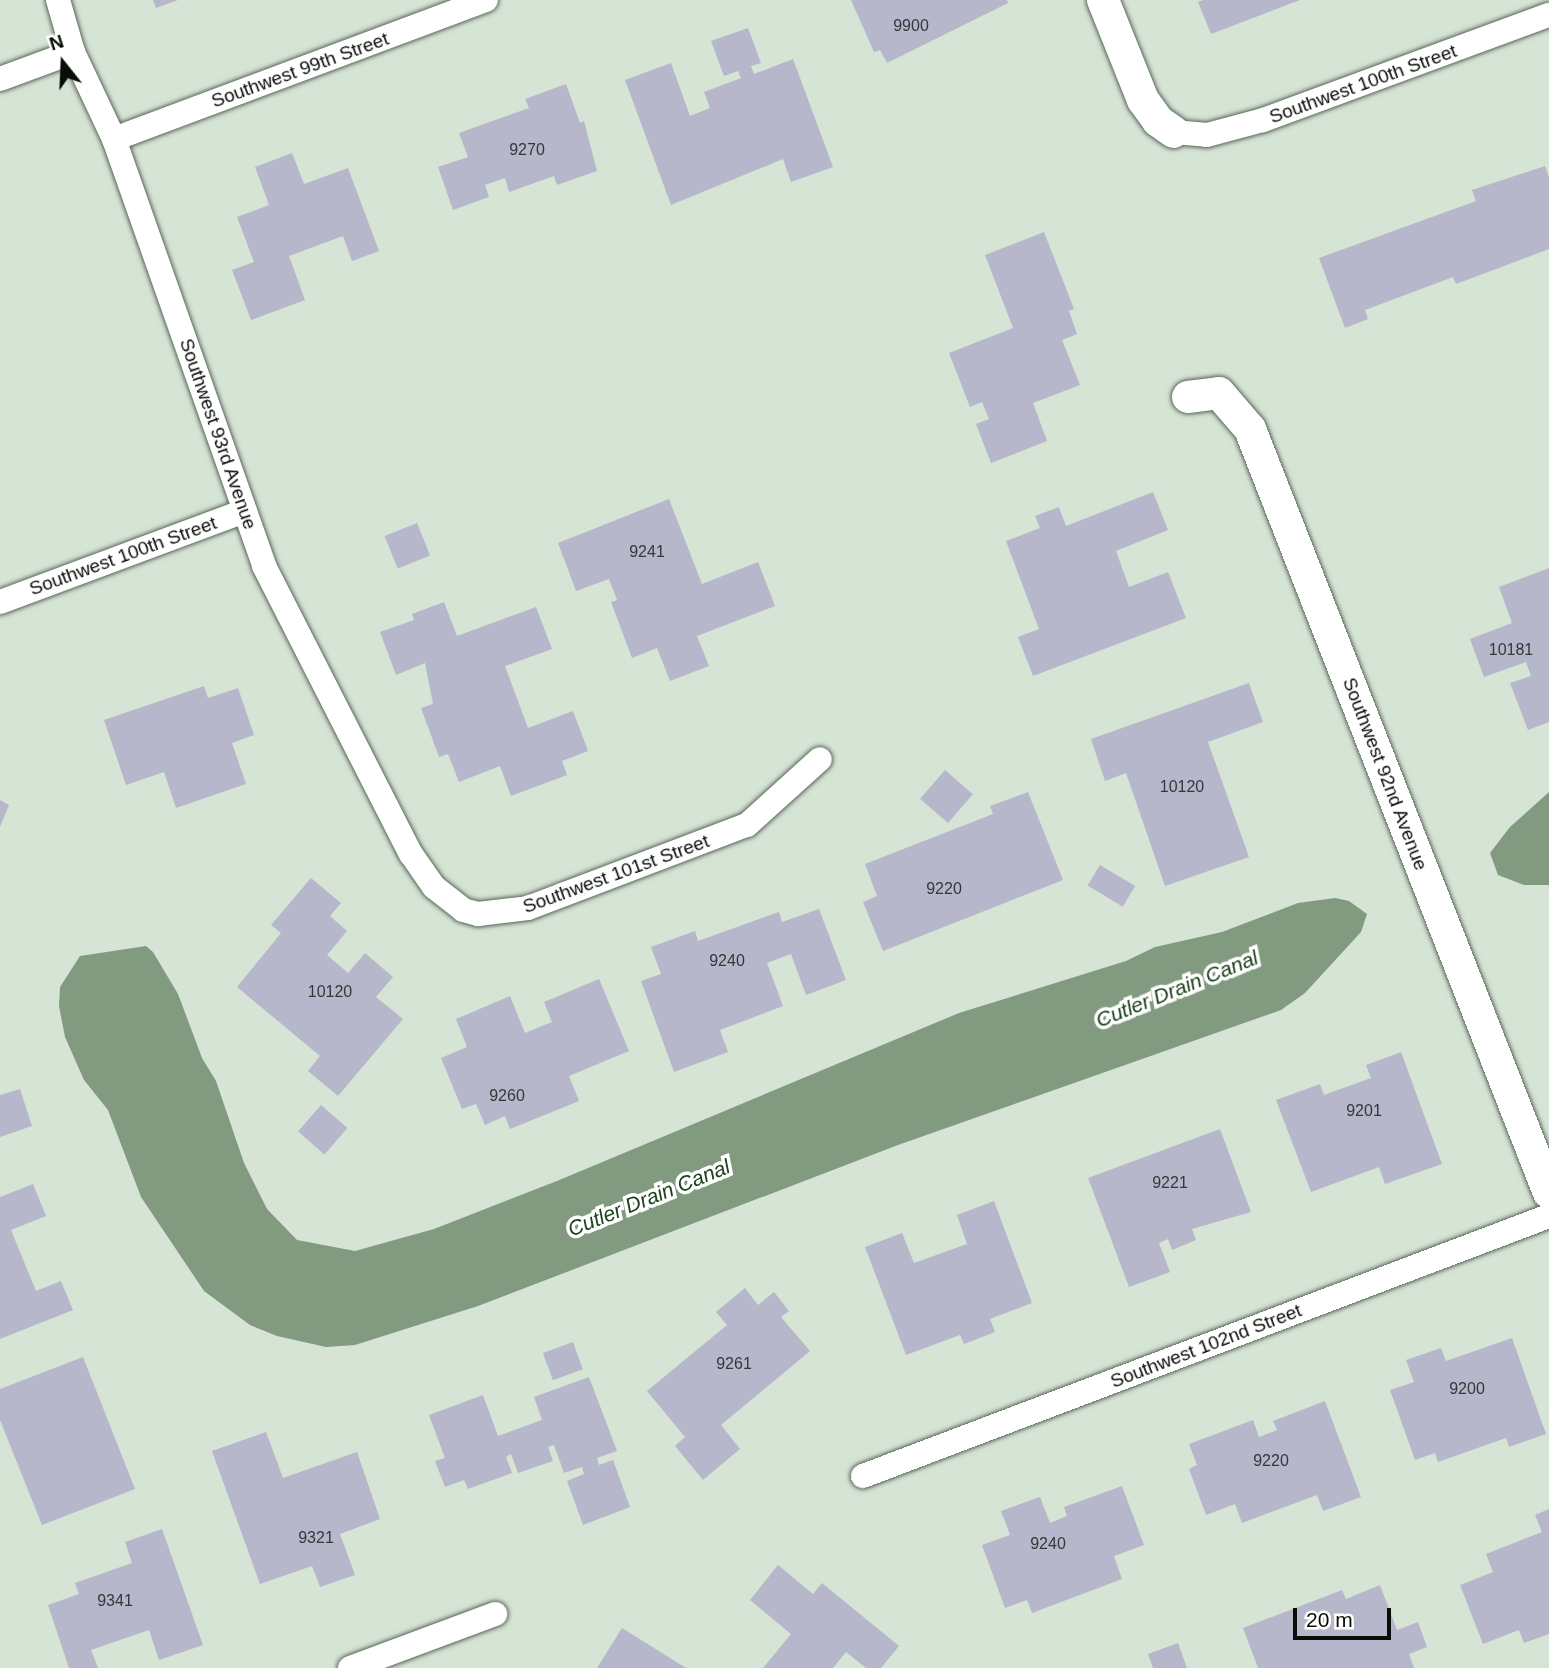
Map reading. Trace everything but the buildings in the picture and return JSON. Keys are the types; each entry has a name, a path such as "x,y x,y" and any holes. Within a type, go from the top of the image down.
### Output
{"street":[{"name":"Southwest 93rd Avenue","path":"58,0 73,52 114,139 264,566 411,854"},
{"name":"Southwest 99th Street","path":"114,139 486,0"},
{"path":"1103,0 1143,100 1158,121 1174,132"},
{"name":"Southwest 100th Street","path":"1174,132 1207,135 1263,120 1549,15"},
{"path":"0,79 73,52"},
{"name":"Southwest 92nd Avenue","path":"1188,397 1219,393 1250,429 1549,1193"},
{"name":"Southwest 100th Street","path":"0,602 245,511"},
{"name":"Southwest 101st Street","path":"411,854 434,887 463,910 478,914 519,911 747,825 820,759"},
{"name":"Southwest 102nd Street","path":"863,1476 1549,1216"},
{"path":"350,1668 495,1614"}],"water":[{"path":"1549,792 1549,885 1524,885 1498,875 1490,853 1510,827"},
{"name":"Cutler Drain Canal","path":"1335,898 1349,901 1367,914 1361,932 1305,993 1281,1010 898,1145 478,1306 355,1345 326,1347 277,1336 250,1325 204,1291 141,1197 108,1110 84,1080 65,1037 59,1006 60,987 80,956 146,946 153,952 178,994 202,1058 216,1081 244,1163 267,1209 297,1240 355,1251 434,1229 557,1181 959,1013 1126,961 1155,947 1222,932 1298,903"}]}
